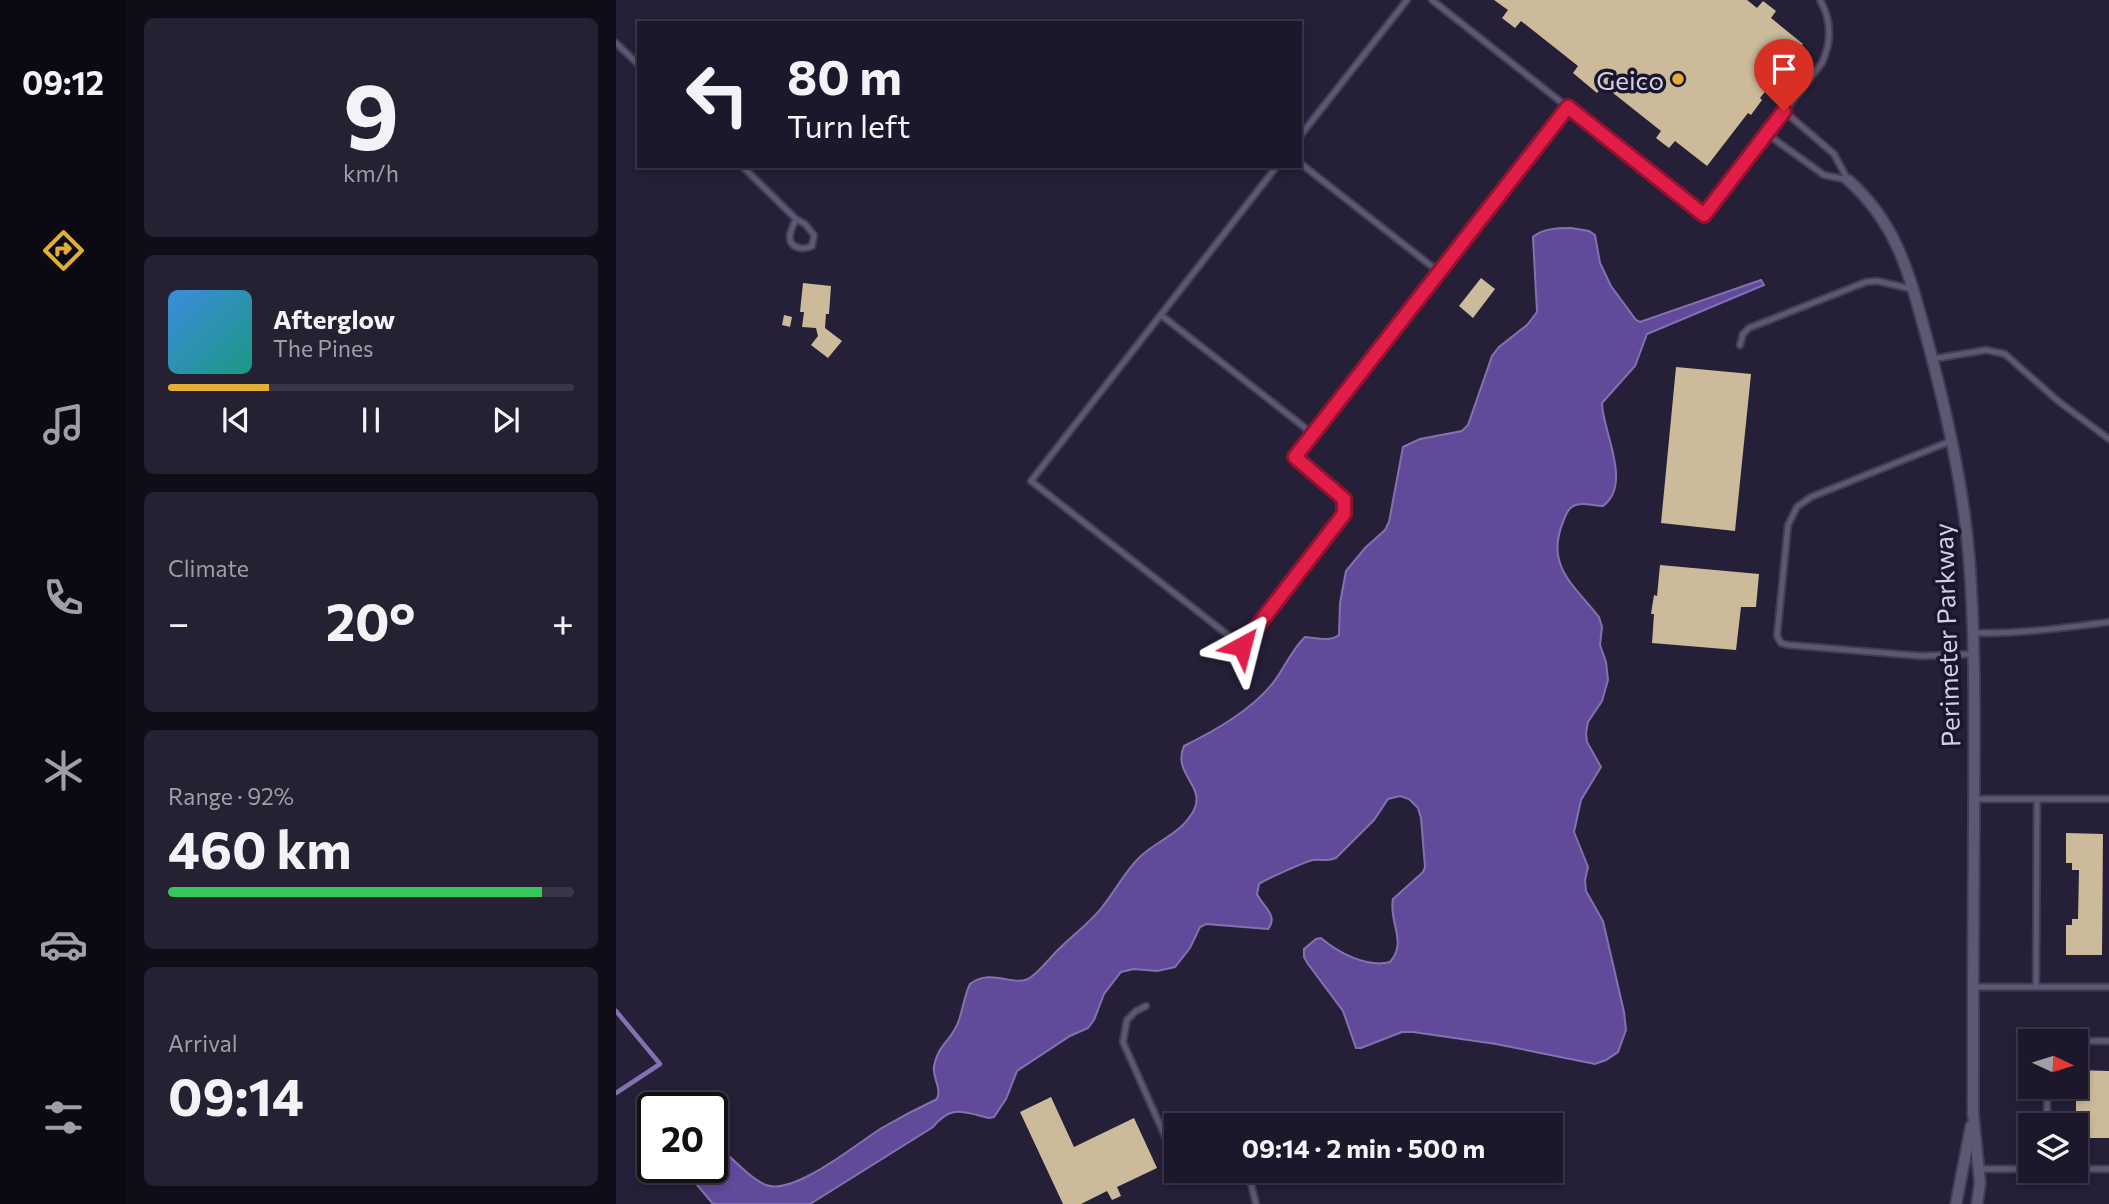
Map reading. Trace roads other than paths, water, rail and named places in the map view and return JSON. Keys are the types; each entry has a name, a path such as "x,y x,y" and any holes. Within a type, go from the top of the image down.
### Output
{"street":[{"name":"Perimeter Parkway","path":"1848,180 1878,211 1890,230 1912,289 1951,441 1969,556 1973,633 1973,1113 1980,1183 1977,1204"},
{"name":"Perimeter Parkway","path":"1956,1204 1973,1113"}],"lane":[{"path":"1302,133 1407,0"},
{"path":"1432,0 1704,215 1822,63 1830,25 1820,0"},
{"path":"616,43 637,63"},
{"path":"1275,168 1031,481 1242,646 1344,514 1344,499 1295,457 1568,107"},
{"path":"1784,111 1834,154 1848,180"},
{"path":"1767,134 1824,175 1848,180"},
{"path":"1302,165 1439,272"},
{"path":"744,168 814,235 812,246 807,249 791,242 790,235 796,219"},
{"path":"1740,345 1749,328 1866,282 1877,281 1912,289"},
{"path":"1161,314 1312,434"},
{"path":"1932,359 1986,350 2006,354 2058,401 2109,439"},
{"path":"1951,441 1811,497 1797,507 1788,524 1777,636 1782,643 1789,645 1921,656 1973,654"},
{"path":"1973,633 2044,631 2109,622"},
{"path":"1974,799 2109,799"},
{"path":"2036,987 2037,799"},
{"path":"1973,986 2109,987"},
{"path":"1146,1006 1127,1020 1124,1042 1164,1134"},
{"path":"2088,1041 2109,1041"},
{"path":"1978,1168 2018,1169"},
{"path":"2088,1169 2109,1169"},
{"path":"1251,1183 1256,1204"}],"waterway":[{"path":"616,1011 660,1064 616,1093"}],"place":[{"name":"Geico","path":"1678,79"}]}
